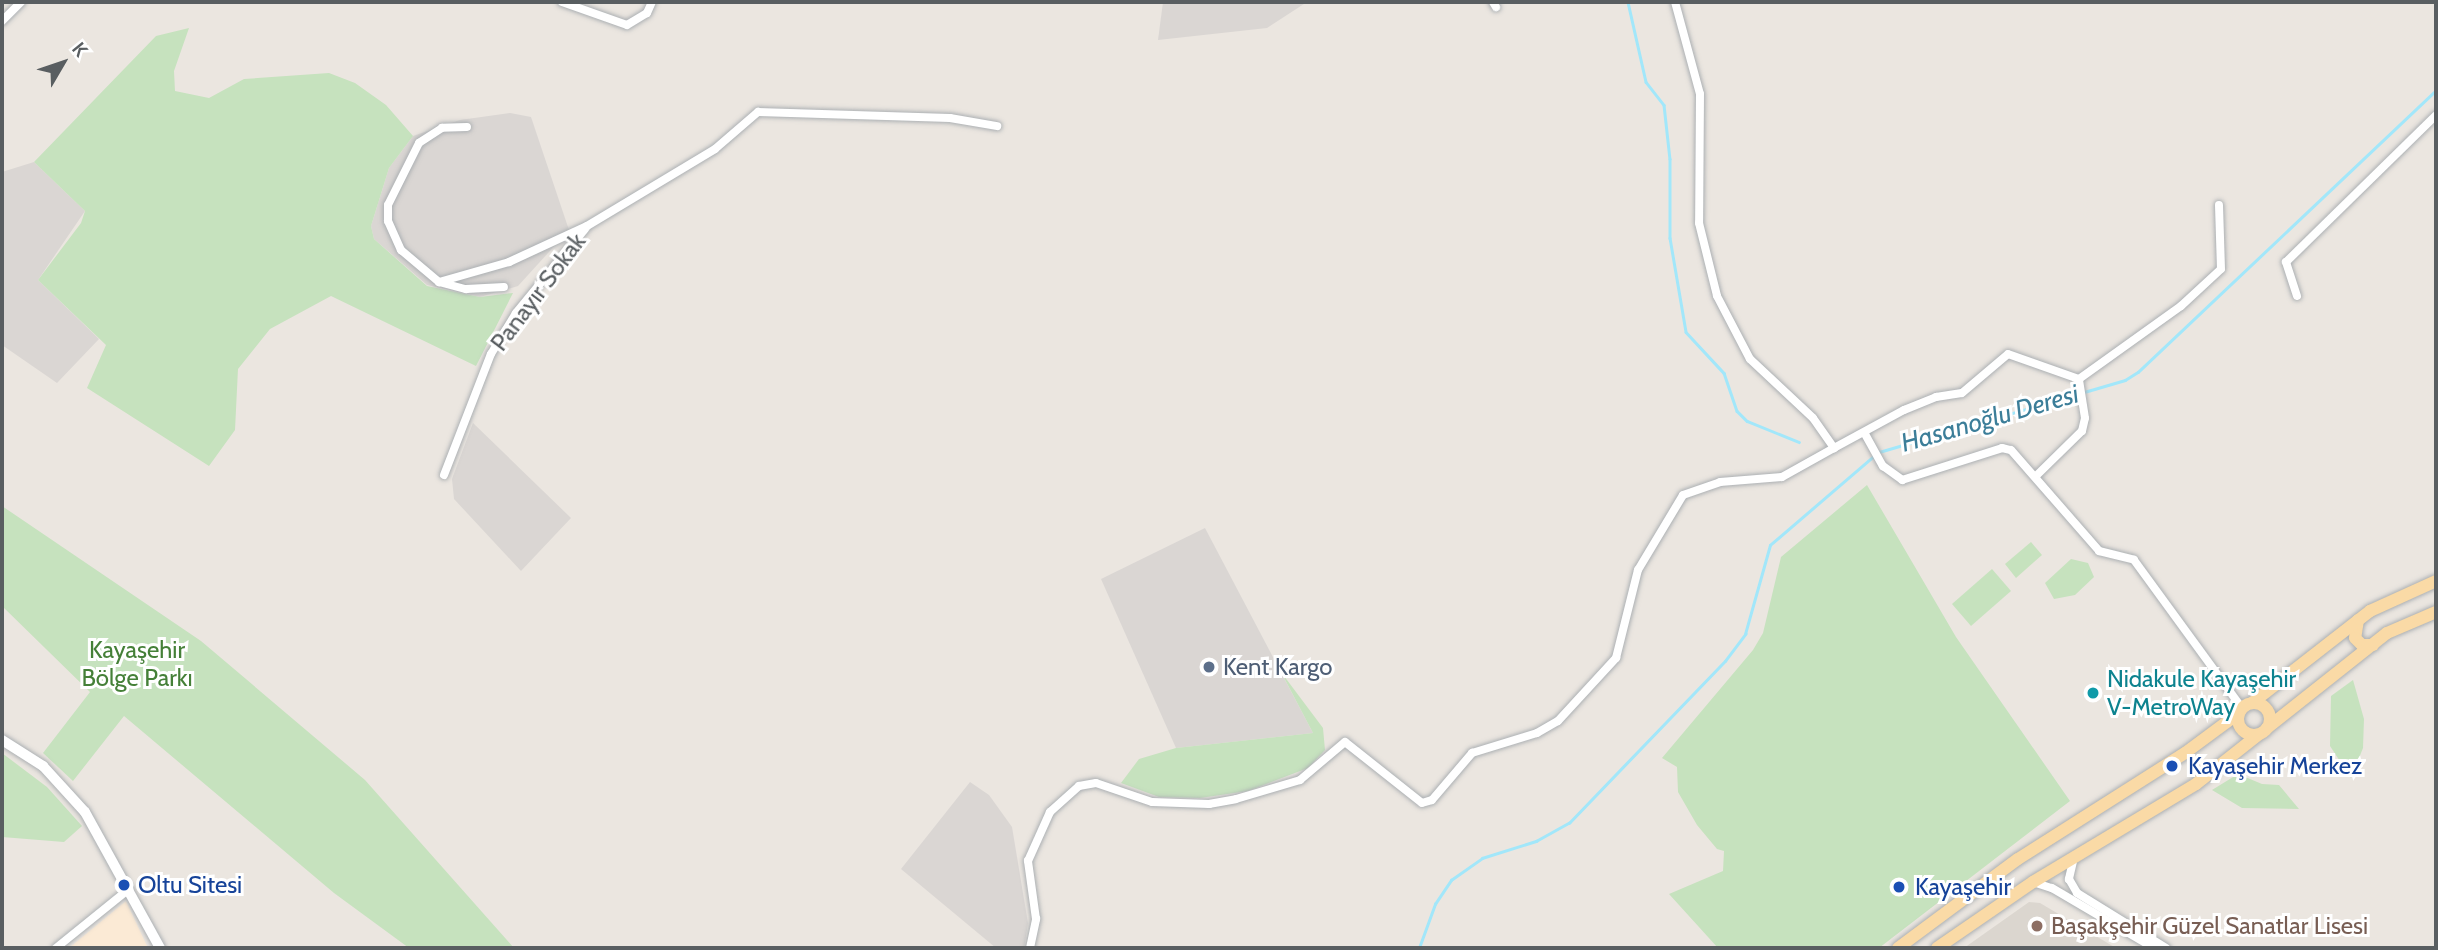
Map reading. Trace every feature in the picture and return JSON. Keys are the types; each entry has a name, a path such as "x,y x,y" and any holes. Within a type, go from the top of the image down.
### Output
{"main road":[{"path":"1898,948 2008,866 2244,708 2361,617 2436,581"},
{"path":"1937,948 2074,856 2196,784 2404,622 2436,612"},
{"path":"2361,617 2354,628 2355,638 2362,645 2373,645"},
{"path":"2244,708 2266,709 2262,732"},
{"path":"2244,708 2240,728 2262,732"}],"street":[{"path":"2,21 21,2"},
{"path":"562,2 627,25 647,13 652,2"},
{"path":"1675,2 1700,94 1699,223 1717,296 1750,359 1797,401 1833,448"},
{"path":"439,282 509,262 587,226 715,149 758,112 950,118 997,126"},
{"path":"2297,296 2286,262 2436,115"},
{"path":"467,127 442,128 419,143 388,205 388,221 401,250 439,282 466,289 504,287"},
{"path":"2080,384 2181,306 2221,269 2219,205"},
{"name":"Panayır Sokak","path":"444,475 491,354 516,313 587,226"},
{"path":"1030,948 1036,919 1028,861 1050,812 1072,790 1096,783 1153,802 1209,804 1236,800 1300,780 1345,742 1422,803 1432,800 1472,753 1537,733 1558,721 1616,658 1638,570 1683,495 1720,482 1782,477 1833,448 1865,434 1904,410 1936,397 1962,393 2008,354 2080,384"},
{"path":"2036,476 2076,441 2085,418 2080,384"},
{"path":"1865,434 1882,467 1902,480 2002,448 2011,450 2099,551 2134,560 2244,708"},
{"path":"2,740 43,766 67,789 98,830 159,948"},
{"path":"2074,856 2069,879 2077,893 2166,948"},
{"path":"2033,882 2052,888 2154,948"},
{"path":"55,948 129,889"}],"shaded area":[{"path":"1163,2 1307,2 1267,28 1158,40"},
{"path":"510,113 531,117 569,230 518,286 480,297 427,285 374,239 371,226 389,168 413,136 460,120"},
{"path":"34,162 85,211 38,280 99,339 57,383 2,345 2,172"},
{"path":"473,423 571,518 521,571 454,499 452,479"},
{"path":"1205,528 1313,733 1176,748 1101,579"},
{"path":"970,782 989,795 1012,827 1028,923 1024,948 996,948 901,869"},
{"path":"126,901 148,948 69,948"},
{"name":"Başakşehir Güzel Sanatlar Lisesi","path":"2029,902 2040,903 2116,948 1964,948"}],"green space":[{"path":"189,28 174,71 175,91 209,98 244,79 329,73 355,83 386,105 413,136 389,168 371,226 374,239 427,286 480,297 513,293 476,366 331,296 270,329 238,369 235,430 209,466 87,388 106,345 38,280 81,223 85,211 34,162 156,36"},
{"path":"1867,485 1956,637 2070,801 1879,948 1718,948 1669,894 1723,871 1724,851 1717,849 1697,825 1678,792 1677,767 1662,758 1753,650 1763,633 1781,557"},
{"name":"Kayaşehir Bölge Parkı","path":"2,506 201,641 365,780 514,948 409,948 334,893 124,716 73,781 43,753 90,692 2,606"},
{"path":"2031,542 2042,555 2016,578 2005,564"},
{"path":"2071,559 2088,563 2094,577 2075,595 2054,599 2045,583"},
{"path":"1992,569 2011,591 1971,626 1952,604"},
{"path":"1281,672 1323,728 1325,750 1308,768 1248,791 1200,798 1159,797 1121,783 1139,759 1176,748 1313,733"},
{"path":"2353,680 2364,719 2363,748 2351,778 2330,746 2331,696"},
{"path":"2,753 47,787 82,826 64,842 2,837"},
{"path":"2238,774 2262,784 2279,785 2299,809 2242,808 2212,790"}],"waterway":[{"path":"1628,2 1646,82 1664,105 1670,159 1670,238 1686,332 1724,373 1737,411 1747,421 1799,442"},
{"name":"Hasanoğlu Deresi","path":"1879,452 2125,380 2138,372 2436,90"},
{"name":"Hasanoğlu Deresi","path":"1419,948 1435,904 1451,880 1482,858 1536,841 1569,823 1725,661 1745,634 1770,545 1874,456"}],"place":[{"name":"Kent Kargo","path":"1209,667"},
{"name":"Nidakule Kayaşehir V-MetroWay","path":"2093,693"},
{"name":"Kayaşehir Merkez","path":"2172,766"},
{"name":"Oltu Sitesi","path":"124,885"},
{"name":"Kayaşehir","path":"1899,887"},
{"name":"Başakşehir Güzel Sanatlar Lisesi","path":"2037,926"}]}
